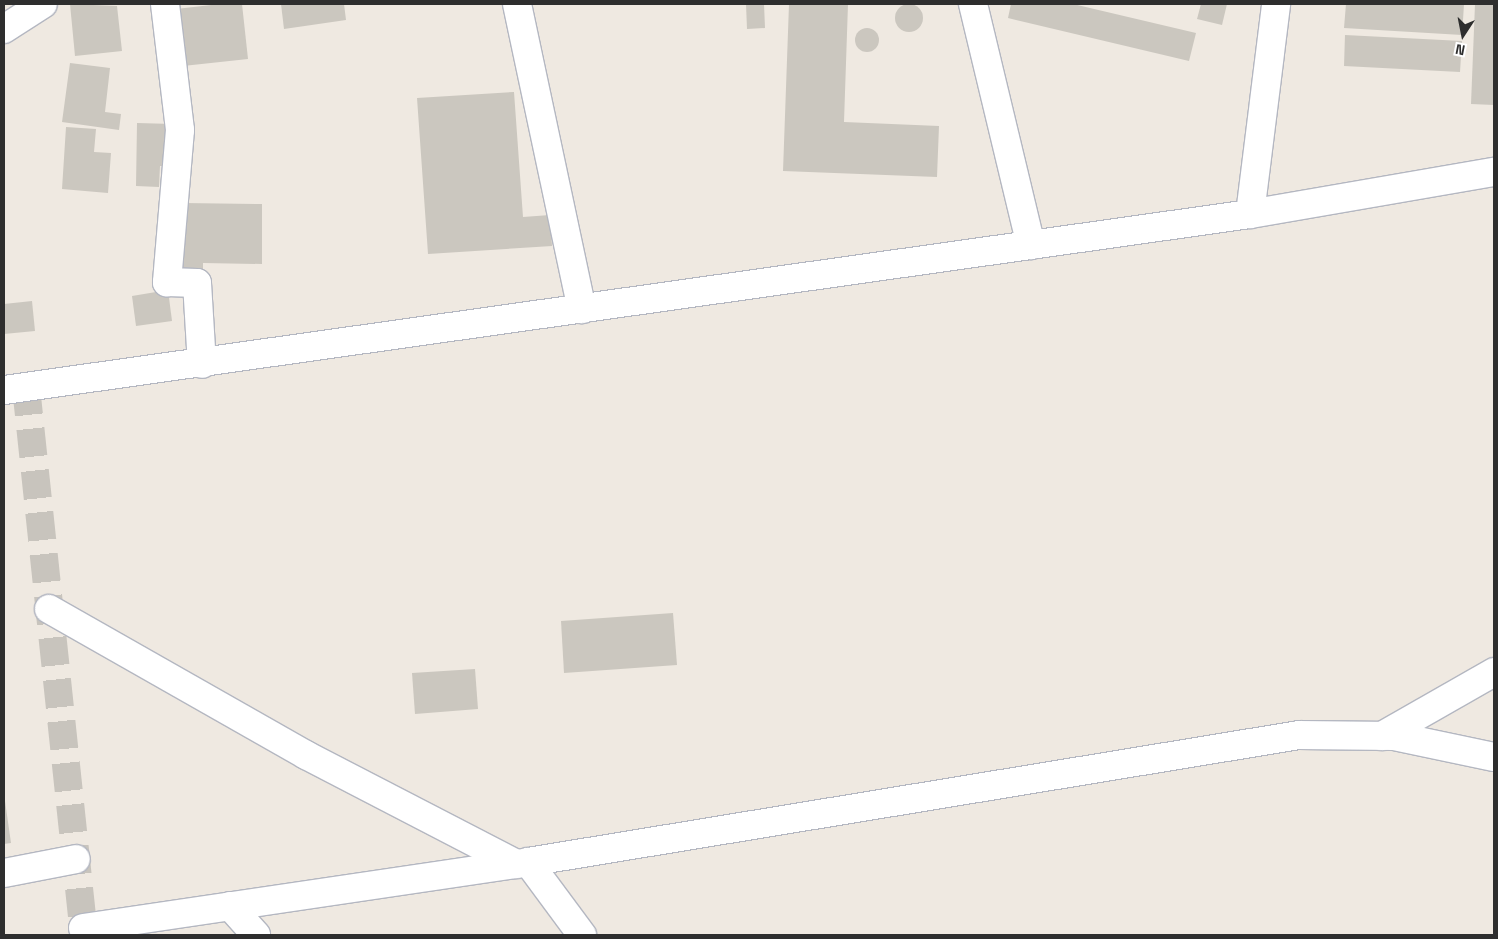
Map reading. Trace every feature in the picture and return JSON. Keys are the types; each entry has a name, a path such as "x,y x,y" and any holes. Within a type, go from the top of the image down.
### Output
{"street":[{"path":"4,29 44,4"},
{"path":"165,4 180,130 167,282 197,283 202,364"},
{"path":"517,4 582,309"},
{"path":"973,4 1031,245"},
{"path":"1250,214 1276,4"},
{"path":"4,390 202,364 1250,214 1494,172"},
{"path":"49,609 289,745 522,863 582,935"},
{"path":"1382,736 1494,672"},
{"path":"83,928 522,863 1299,735 1382,736 1494,757"},
{"path":"4,895 13,871 76,859"},
{"path":"230,906 256,935"}],"building":[{"path":"70,4 117,6 122,51 75,56"},
{"path":"220,4 242,4 248,59 183,66 176,9"},
{"path":"281,4 344,4 346,20 284,29"},
{"path":"746,4 764,4 765,28 747,29"},
{"path":"789,4 848,4 844,122 939,126 937,177 783,171"},
{"path":"909,4 919,8 923,18 919,28 909,32 899,28 895,18 899,8"},
{"path":"1011,4 1073,4 1196,33 1189,61 1008,18"},
{"path":"1201,4 1227,4 1222,25 1197,19"},
{"path":"1346,4 1464,4 1462,35 1344,28"},
{"path":"1475,4 1494,4 1494,105 1471,104"},
{"path":"867,28 876,31 879,40 876,49 867,52 858,49 855,40 858,31"},
{"path":"1345,35 1462,41 1460,72 1344,66"},
{"path":"70,63 110,68 105,112 121,114 119,130 62,122"},
{"path":"514,92 523,217 550,215 552,246 428,254 417,98"},
{"path":"137,123 173,124 172,166 160,166 159,187 136,186"},
{"path":"66,127 96,129 94,152 111,153 108,193 62,189"},
{"path":"183,203 262,204 262,264 203,263 203,275 182,275"},
{"path":"168,290 172,321 136,326 132,296"},
{"path":"32,301 35,331 4,334 4,304"},
{"path":"673,613 677,665 564,673 561,621"},
{"path":"475,669 478,709 415,714 412,673"},
{"path":"4,794 11,843 4,844"}],"tunnel":[{"path":"26,387 84,935"}]}
